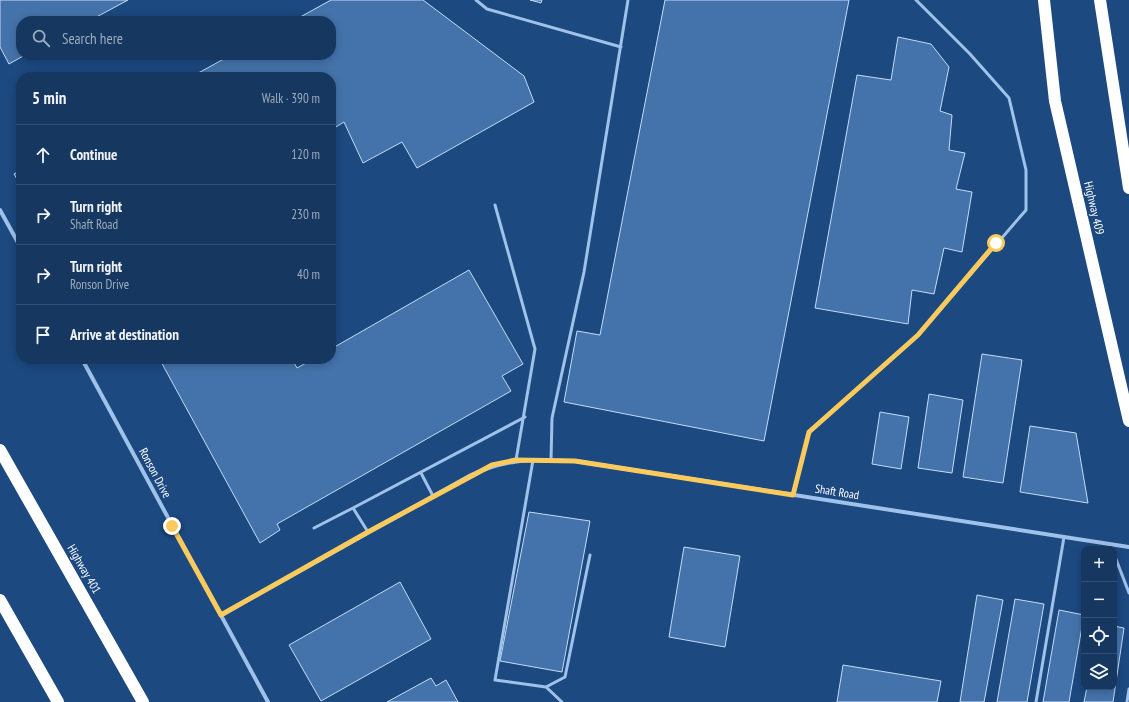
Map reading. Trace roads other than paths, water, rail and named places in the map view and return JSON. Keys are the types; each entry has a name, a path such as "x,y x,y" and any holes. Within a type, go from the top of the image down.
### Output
{"highway":[{"name":"Highway 409","path":"1044,0 1055,101 1129,421"},
{"path":"1100,0 1129,188"},
{"name":"Highway 401","path":"0,450 143,702"},
{"path":"0,600 58,702"}],"street":[{"path":"0,210 16,239"},
{"name":"Ronson Drive","path":"85,364 268,702"},
{"name":"Shaft Road","path":"221,615 433,496 492,465 516,460 575,461 1129,547"}],"lane":[{"path":"476,0 487,9 621,47"},
{"path":"551,460 552,418 584,272 628,0"},
{"path":"793,495 809,432 918,335 1026,210 1026,170 1009,98 970,54 916,0"},
{"path":"495,205 535,349 525,417 516,460"},
{"path":"314,528 525,417"},
{"path":"533,460 495,680 546,687 562,702"},
{"path":"421,473 433,496"},
{"path":"353,508 368,532"},
{"path":"1036,702 1064,537"},
{"path":"546,687 565,677 590,555"},
{"path":"1117,562 1129,594"},
{"path":"1127,702 1129,689"}]}
